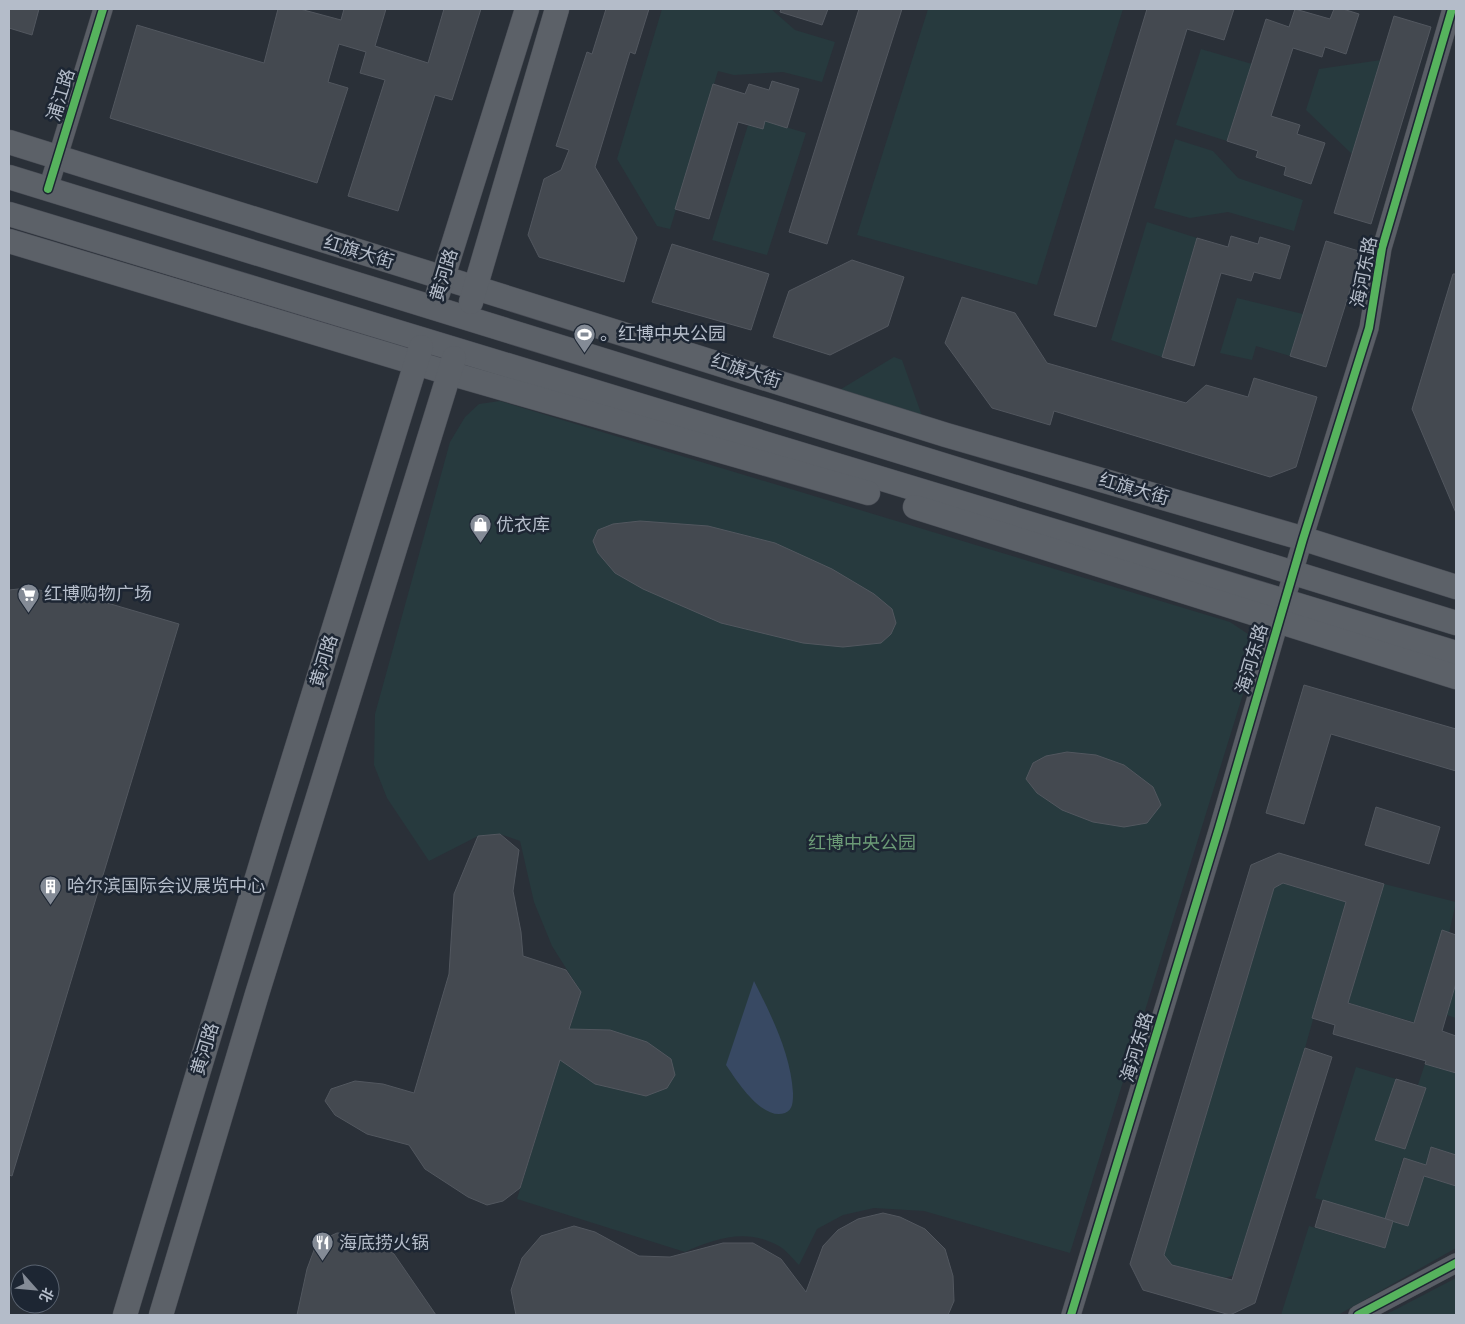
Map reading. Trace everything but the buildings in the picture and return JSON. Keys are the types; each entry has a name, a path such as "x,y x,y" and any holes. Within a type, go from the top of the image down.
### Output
{"main road":[{"name":"黄河路","path":"125,1315 266,847 527,9"},
{"name":"黄河路","path":"161,1315 257,994 453,362 557,9"},
{"name":"红旗大街","path":"9,142 946,435 1303,539 1456,587"},
{"name":"红旗大街","path":"9,177 1293,574 1456,622"},
{"path":"9,214 453,362 882,497 1282,612 1456,653"},
{"path":"9,241 420,351"},
{"path":"1282,612 1456,677"}],"street":[{"name":"浦江路","path":"48,189 103,9"},
{"name":"海河东路","path":"1071,1315 1368,328 1382,248 1452,9"},
{"path":"1358,1315 1456,1262"}],"green space":[{"path":"662,9 771,9 795,30 835,42 822,82 783,72 734,75 718,71 670,229 657,226 617,159"},
{"path":"928,9 1123,9 1037,285 857,235"},
{"path":"1201,49 1252,64 1227,141 1176,125"},
{"path":"1381,60 1352,154 1306,110 1319,69"},
{"path":"765,121 806,133 767,255 712,240 748,125 762,129"},
{"path":"1175,139 1213,151 1238,178 1303,200 1294,231 1228,212 1190,218 1154,208"},
{"path":"1147,222 1197,238 1162,357 1111,340"},
{"path":"1237,298 1303,314 1290,356 1256,346 1252,360 1220,353"},
{"path":"894,357 902,360 927,430 828,397"},
{"name":"红博中央公园","path":"500,401 1230,622 1248,634 1256,652 1070,1253 924,1211 874,1208 843,1215 817,1229 799,1265 779,1246 755,1237 743,1236 720,1239 685,1252 517,1199 581,992 552,946 534,902 520,841 500,834 478,836 429,861 387,798 374,765 375,714 450,442 465,417 479,404"},
{"path":"1283,883 1346,902 1305,1048 1234,1275 1225,1278 1172,1265 1164,1255 1274,888"},
{"path":"1384,884 1456,902 1449,933 1443,931 1417,1023 1348,1003"},
{"path":"1456,983 1456,1018 1447,1015"},
{"path":"1425,1064 1456,1073 1456,1155 1432,1147 1426,1165 1403,1158 1385,1219 1315,1198 1356,1067 1396,1079 1375,1140 1405,1149 1426,1088 1418,1085"},
{"path":"1424,1176 1456,1186 1456,1248 1338,1315 1281,1315 1309,1226 1384,1248 1393,1221 1408,1226"},
{"path":"1456,1278 1456,1315 1385,1315"}],"water":[{"path":"754,981 779,1035 788,1064 793,1099 791,1107 785,1113 776,1114 759,1106 743,1089 726,1065"}],"cycle path":[{"path":"48,189 103,9"},
{"path":"1071,1315 1219,828 1303,539 1369,328 1382,248 1452,9"},
{"path":"1358,1315 1456,1263"}],"place":[{"name":"。红博中央公园","path":"584,353"},
{"name":"优衣库","path":"480,544"},
{"name":"红博购物广场","path":"28,613"},
{"name":"哈尔滨国际会议展览中心","path":"51,905"},
{"name":"海底捞火锅","path":"323,1262"}]}
